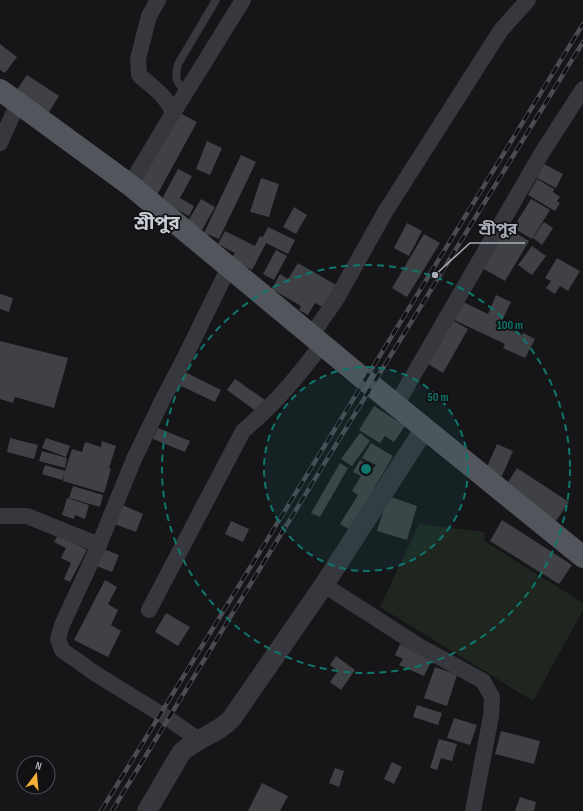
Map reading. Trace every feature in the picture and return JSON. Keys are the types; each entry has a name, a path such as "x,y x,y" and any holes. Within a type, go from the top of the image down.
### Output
{"main road":[{"path":"0,90 130,185 396,405 583,557"}],"street":[{"path":"158,0 149,16 138,59 139,75 164,98 171,107 172,113"},
{"path":"130,185 172,113 243,0"},
{"path":"149,610 244,430 267,411 302,372 337,298 385,212 501,30 528,0"},
{"path":"396,405 543,151 583,89"},
{"path":"0,143 18,103"},
{"path":"199,740 169,719 96,674 62,650 58,639 62,625 138,453 229,267"},
{"path":"148,811 181,753 186,748 222,727 232,718 324,585 425,428"},
{"path":"0,516 27,516 99,544"},
{"path":"324,585 419,646 483,682 492,697 491,716 473,811"}],"lane":[{"path":"186,92 177,82 176,75 178,64 216,0"}],"shaded area":[{"path":"419,524 485,532 484,541 583,603 583,610 533,701 380,607"}],"building":[{"path":"0,44 17,57 5,73 0,70"},
{"path":"27,75 59,96 49,112 16,91"},
{"path":"178,112 197,122 157,195 138,185"},
{"path":"207,141 222,148 210,175 196,169"},
{"path":"241,155 256,162 219,239 204,233"},
{"path":"544,164 563,174 556,188 537,178"},
{"path":"178,169 192,176 180,198 194,206 189,216 161,201"},
{"path":"261,178 279,184 269,217 250,212"},
{"path":"537,179 554,189 553,192 560,197 557,201 560,203 555,211 528,195"},
{"path":"201,199 215,207 202,230 188,221"},
{"path":"531,199 550,210 532,239 513,228"},
{"path":"294,207 307,215 296,234 283,227"},
{"path":"544,222 553,228 542,245 533,238"},
{"path":"407,223 422,231 409,256 394,248"},
{"path":"268,227 295,240 288,254 266,243 252,270 231,259 235,253 218,244 225,231 255,246 260,236 263,237"},
{"path":"506,227 529,241 505,281 482,268"},
{"path":"424,234 440,243 407,297 392,288"},
{"path":"532,246 546,256 532,275 518,265"},
{"path":"276,250 287,256 274,280 263,274"},
{"path":"557,258 580,271 568,291 560,286 555,294 546,288 551,281 545,278"},
{"path":"298,263 336,285 323,307 315,303 308,315 299,310 301,306 272,289 280,274 288,279"},
{"path":"0,294 13,298 9,312 0,309"},
{"path":"496,295 511,302 500,325 535,339 525,358 503,348 505,344 452,319 461,301 488,314"},
{"path":"450,319 468,329 443,373 425,362"},
{"path":"0,341 68,358 54,408 15,397 13,403 0,399"},
{"path":"183,371 221,390 215,402 177,384"},
{"path":"235,379 265,400 257,412 227,390"},
{"path":"374,406 405,426 394,442 385,436 380,443 359,430"},
{"path":"158,428 190,441 185,452 153,439"},
{"path":"360,433 370,441 352,466 341,459"},
{"path":"10,438 38,445 34,459 7,452"},
{"path":"46,438 70,446 66,457 42,448"},
{"path":"102,441 116,446 109,468 111,469 104,493 63,481 64,475 62,480 42,474 45,465 65,471 72,449 82,452 85,442 101,447"},
{"path":"371,443 393,456 350,530 340,524 358,495 352,491 361,476 353,472 360,460 374,468 376,465 362,458"},
{"path":"497,444 513,451 502,476 486,469"},
{"path":"42,451 67,458 65,468 39,461"},
{"path":"340,463 348,468 320,517 311,513"},
{"path":"517,468 569,502 556,521 505,487"},
{"path":"73,486 103,495 100,507 69,498"},
{"path":"388,496 417,506 407,540 377,531"},
{"path":"67,498 89,505 85,519 75,515 74,519 62,515"},
{"path":"120,504 143,514 136,532 112,523"},
{"path":"502,520 572,565 559,584 490,541"},
{"path":"231,521 249,529 243,542 225,534"},
{"path":"58,535 87,550 70,582 64,579 71,563 61,558 66,548 54,542"},
{"path":"101,548 119,555 112,572 94,565"},
{"path":"105,580 117,587 108,604 118,610 111,625 121,631 108,657 74,640"},
{"path":"166,613 190,627 178,646 155,632"},
{"path":"400,644 432,660 424,676 399,665 403,659 395,655"},
{"path":"336,656 355,670 341,690 330,682 338,671 330,665"},
{"path":"435,667 457,675 447,706 424,698"},
{"path":"417,705 442,713 438,725 413,717"},
{"path":"454,718 477,725 470,745 447,738"},
{"path":"501,731 540,741 534,764 495,754"},
{"path":"439,739 457,744 452,761 441,758 437,770 430,768"},
{"path":"392,762 402,767 394,784 384,779"},
{"path":"335,768 344,771 339,787 329,783"},
{"path":"262,783 288,796 280,811 248,811"},
{"path":"520,797 536,802 534,811 515,811"}],"railway":[{"path":"101,811 583,24"},
{"path":"112,811 583,42"}],"place":[{"name":"শ্রীপুর","path":"435,275"}],"district":[{"name":"শ্রীপুর","path":"157,222"}]}
